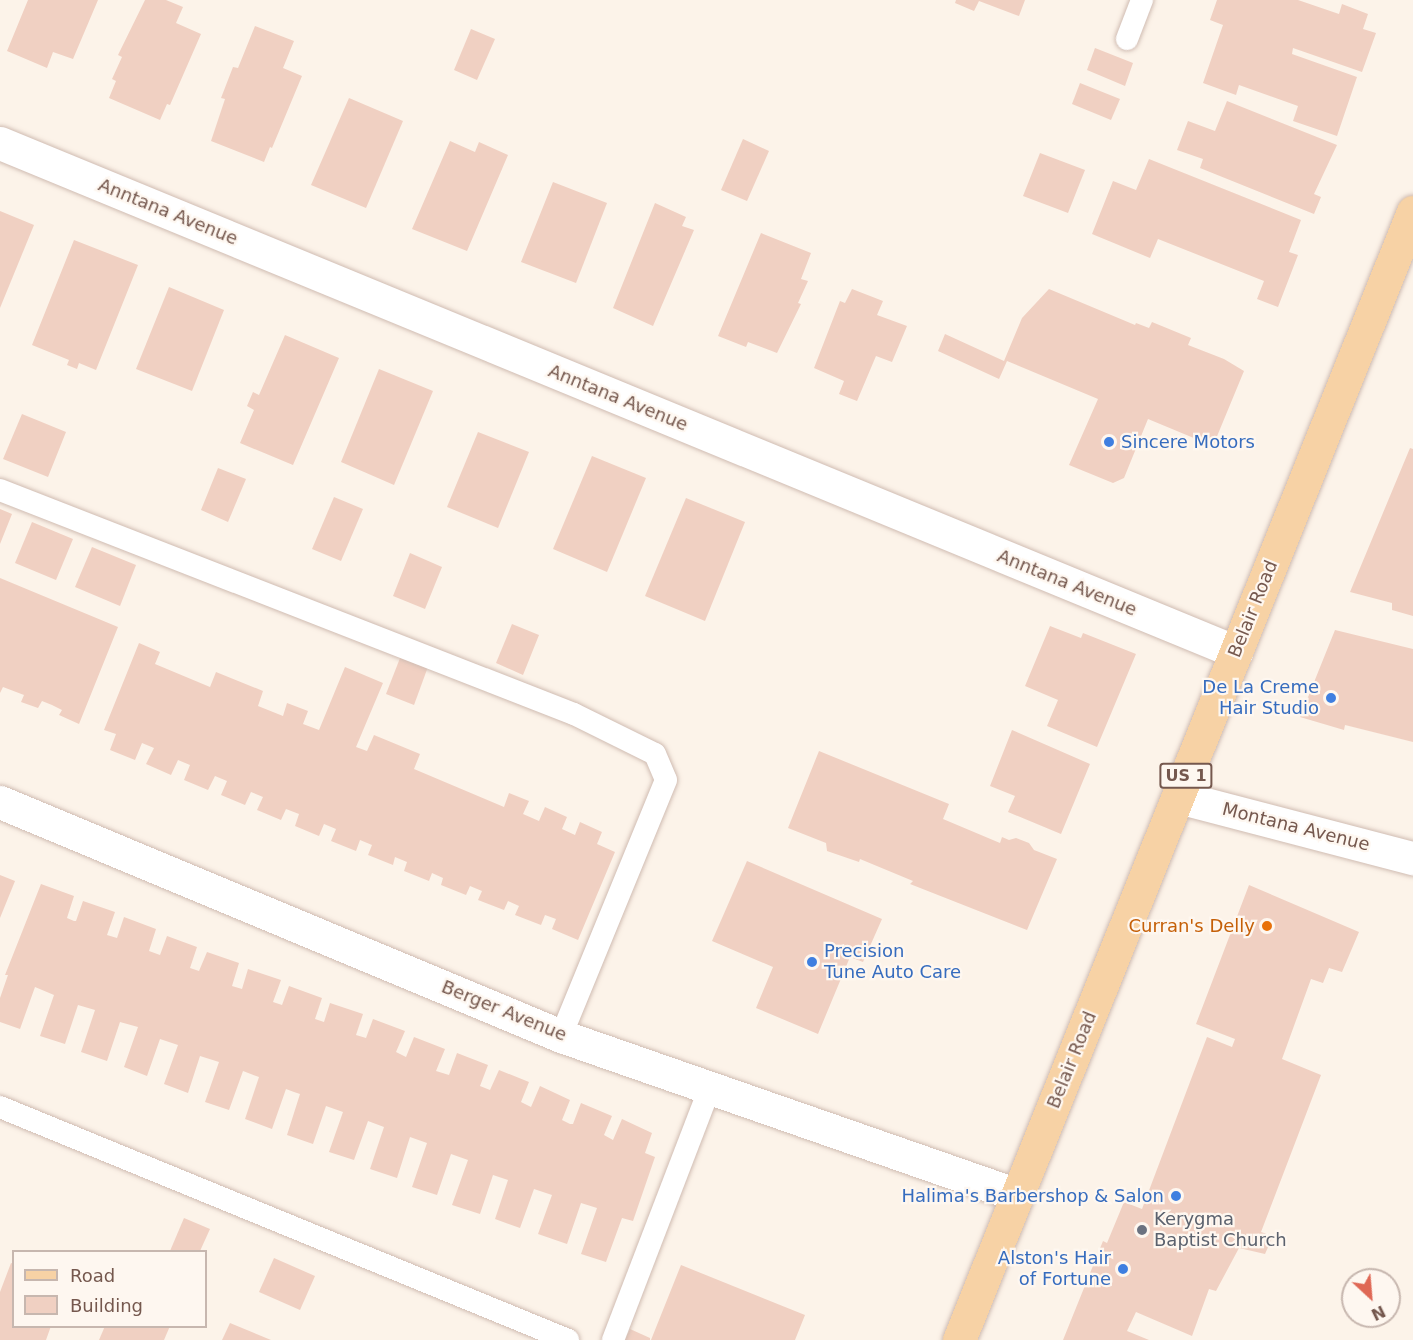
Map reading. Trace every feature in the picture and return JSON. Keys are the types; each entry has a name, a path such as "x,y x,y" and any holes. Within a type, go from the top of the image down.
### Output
{"main road":[{"name":"Belair Road","path":"959,1340 1413,212"}],"street":[{"name":"Anntana Avenue","path":"0,143 1236,652"},
{"name":"Montana Avenue","path":"1178,797 1413,858"},
{"name":"Berger Avenue","path":"0,802 561,1036 1017,1195"}],"lane":[{"path":"1127,39 1142,0"},
{"path":"0,490 574,714 655,754 666,780 561,1036"},
{"path":"613,1340 710,1087"},
{"path":"0,1107 568,1340"}],"building":[{"path":"28,0 98,0 73,59 53,52 47,68 7,51"},
{"path":"145,0 166,0 183,7 176,23 201,34 170,105 167,104 160,120 109,98 116,81 112,79 122,57 118,55"},
{"path":"956,0 1025,0 1019,16 979,1 974,11 955,3"},
{"path":"1217,0 1298,0 1339,14 1342,4 1368,14 1363,29 1376,33 1362,72 1293,48 1292,54 1357,77 1337,136 1293,121 1298,106 1239,85 1236,95 1203,83 1223,25 1210,20"},
{"path":"255,26 294,41 283,68 302,76 264,162 211,141 225,99 221,98 233,67 238,68"},
{"path":"471,29 495,39 477,80 454,70"},
{"path":"1095,48 1133,63 1125,86 1087,70"},
{"path":"1080,83 1120,99 1111,120 1072,104"},
{"path":"349,98 403,121 366,208 311,185"},
{"path":"1227,101 1337,145 1314,194 1321,197 1314,214 1200,168 1203,159 1177,150 1188,121 1215,131"},
{"path":"743,139 769,151 747,201 721,190"},
{"path":"450,141 475,152 479,142 508,155 467,251 412,229"},
{"path":"1040,153 1085,170 1068,213 1023,196"},
{"path":"1149,159 1301,220 1289,252 1298,255 1278,307 1257,299 1264,281 1158,239 1150,258 1092,234 1113,181 1136,190"},
{"path":"553,182 607,203 576,283 521,262"},
{"path":"655,203 686,217 682,226 694,230 653,326 613,308"},
{"path":"0,211 34,225 0,308"},
{"path":"761,233 811,253 801,279 808,281 798,303 801,304 777,353 748,342 746,347 718,336"},
{"path":"74,240 138,265 96,370 79,363 77,369 67,365 69,360 32,345"},
{"path":"169,287 224,310 192,391 136,369"},
{"path":"852,289 883,301 877,315 907,326 892,362 876,356 857,401 839,394 844,381 814,368 840,301 845,303"},
{"path":"1049,289 1135,325 1136,323 1149,328 1152,322 1191,338 1188,345 1224,359 1244,371 1213,446 1148,419 1124,478 1113,483 1069,465 1098,399 1007,361 999,379 938,351 945,334 1004,361 1022,318"},
{"path":"285,335 339,358 293,465 240,443 254,410 247,406 253,392 259,395"},
{"path":"379,369 433,391 394,485 341,462"},
{"path":"22,414 66,432 48,477 3,459"},
{"path":"478,432 529,452 498,528 447,507"},
{"path":"1410,448 1413,449 1413,616 1392,610 1392,603 1350,592"},
{"path":"592,456 646,478 607,572 553,549"},
{"path":"218,468 246,479 228,522 201,510"},
{"path":"334,497 363,509 341,561 312,549"},
{"path":"686,498 745,522 705,621 645,596"},
{"path":"0,509 12,514 0,544"},
{"path":"32,522 73,539 56,580 15,563"},
{"path":"92,547 136,565 120,606 75,587"},
{"path":"410,553 442,567 425,609 393,596"},
{"path":"0,578 118,627 79,724 59,715 62,710 42,701 38,708 21,702 24,695 3,687 0,693"},
{"path":"512,624 539,635 523,675 496,663"},
{"path":"1050,626 1081,638 1083,633 1136,654 1097,747 1047,726 1058,700 1025,686"},
{"path":"1335,630 1413,649 1413,742 1345,725 1344,730 1300,717"},
{"path":"139,643 160,652 155,664 210,687 216,672 263,691 258,706 283,716 287,703 308,711 303,724 319,730 345,667 383,683 356,747 367,751 374,735 420,754 414,769 504,807 509,793 529,801 523,814 539,821 545,807 567,817 562,829 575,835 580,822 602,832 597,844 615,852 578,940 552,929 556,919 545,915 541,925 515,915 519,906 508,901 504,910 478,900 482,891 470,886 466,895 441,885 443,878 432,873 429,881 404,871 407,862 395,857 393,865 368,855 372,845 360,840 356,851 331,841 336,829 324,824 319,836 295,826 299,814 286,809 281,820 257,810 263,797 251,792 245,805 221,795 227,781 215,776 208,790 184,780 190,765 178,760 171,775 146,764 154,748 142,743 135,760 110,750 116,734 104,730"},
{"path":"402,653 429,664 414,705 386,694"},
{"path":"1012,730 1090,764 1061,834 1008,812 1015,796 990,786"},
{"path":"819,751 949,804 943,819 1000,843 1002,837 1009,840 1016,838 1029,843 1034,850 1057,859 1027,930 910,884 913,881 860,859 859,862 827,851 826,843 788,828"},
{"path":"747,861 882,919 863,962 850,957 818,1034 756,1008 773,967 712,941"},
{"path":"0,875 15,881 0,918"},
{"path":"41,884 74,896 67,918 74,921 76,921 83,901 115,912 107,935 117,938 124,917 156,929 149,951 160,955 167,936 197,947 190,968 199,971 207,952 239,963 232,986 242,989 248,969 281,980 273,1002 282,1005 289,986 322,998 315,1019 324,1022 330,1003 363,1014 356,1035 366,1038 373,1019 405,1031 396,1052 406,1057 414,1037 445,1049 436,1071 449,1075 457,1053 488,1065 480,1086 490,1090 499,1070 529,1082 521,1102 531,1107 540,1086 570,1100 562,1120 570,1124 573,1124 581,1103 612,1116 604,1135 613,1140 622,1119 652,1133 645,1153 655,1157 633,1221 622,1218 606,1262 581,1254 597,1208 581,1203 567,1244 538,1234 552,1195 534,1189 520,1228 495,1219 508,1180 493,1175 480,1214 452,1205 468,1160 451,1154 437,1195 412,1187 427,1143 410,1137 397,1178 370,1169 384,1127 368,1121 354,1160 329,1152 343,1112 326,1106 313,1144 287,1135 300,1094 286,1089 272,1129 245,1119 259,1077 243,1071 229,1110 205,1102 219,1062 200,1056 188,1093 164,1084 178,1045 160,1039 147,1076 124,1067 138,1027 120,1022 107,1061 81,1052 95,1010 78,1005 65,1044 40,1036 54,995 35,987 20,1029 0,1022 0,998 8,975 5,975"},
{"path":"1249,885 1359,932 1342,972 1329,968 1323,983 1311,979 1282,1059 1321,1075 1261,1232 1273,1236 1265,1254 1239,1248 1216,1291 1209,1289 1192,1336 1136,1312 1127,1331 1149,1340 1063,1340 1103,1241 1107,1243 1124,1202 1142,1209 1207,1037 1232,1047 1235,1039 1196,1024"},
{"path":"184,1218 210,1229 200,1250 170,1250"},
{"path":"274,1258 315,1276 300,1310 259,1292"},
{"path":"12,1263 12,1328 50,1328 46,1340 0,1340 0,1292"},
{"path":"681,1265 805,1315 795,1340 651,1340"},
{"path":"230,1323 271,1340 222,1340"},
{"path":"104,1328 169,1328 164,1340 99,1340"},
{"path":"630,1329 650,1338 650,1340 625,1340"}],"place":[{"name":"Sincere Motors","path":"1109,442"},
{"name":"De La Creme Hair Studio","path":"1331,698"},
{"name":"Curran's Delly","path":"1267,926"},
{"name":"Precision Tune Auto Care","path":"812,962"},
{"name":"Halima's Barbershop & Salon","path":"1176,1196"},
{"name":"Kerygma Baptist Church","path":"1142,1230"},
{"name":"Alston's Hair of Fortune","path":"1123,1269"}]}
